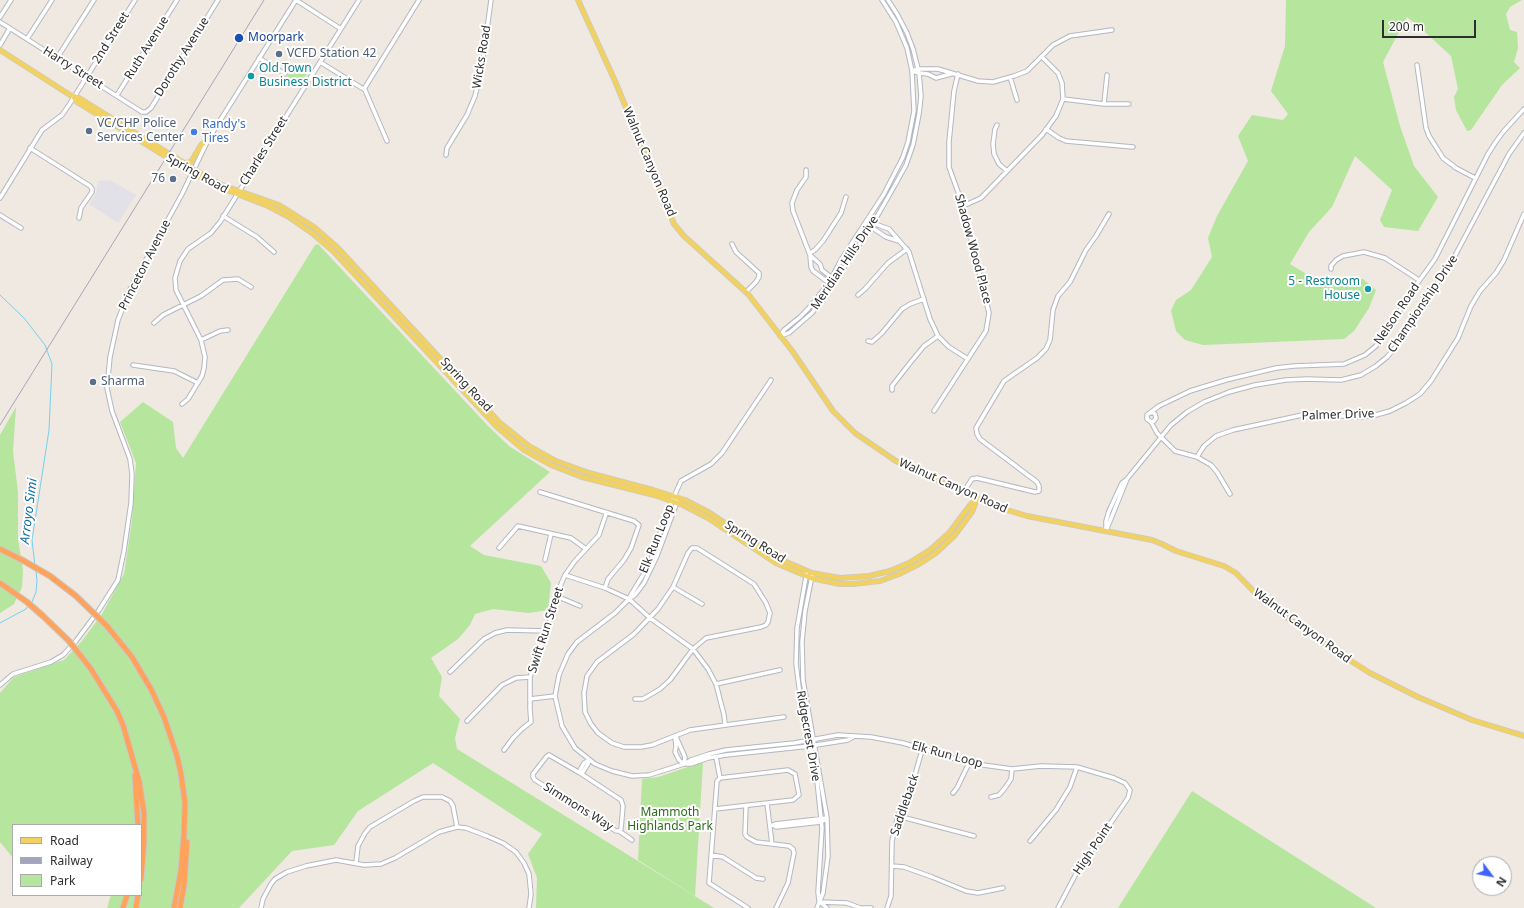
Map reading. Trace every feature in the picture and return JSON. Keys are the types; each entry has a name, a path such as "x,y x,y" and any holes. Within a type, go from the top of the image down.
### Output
{"highway":[{"path":"0,549 24,560 50,576 79,599 107,626 132,657 158,703 177,756 181,774 187,821 187,860 180,908"},
{"path":"0,583 27,602 69,641 91,669 117,711 123,725 139,781 144,813 142,867"},
{"path":"135,768 138,824"},
{"path":"174,908 183,856 185,803"},
{"path":"123,908 127,896"},
{"path":"136,908 138,896"}],"main road":[{"name":"Walnut Canyon Road","path":"578,0 612,75 674,224 684,236 746,292 809,374 822,397 848,427 896,461 964,493 1013,513 1152,540 1176,551 1224,566 1236,573 1262,600 1332,649 1370,673 1418,697 1466,717 1524,736"},
{"name":"Spring Road","path":"0,50 74,97 79,98 182,161 193,171"},
{"name":"Spring Road","path":"74,97 77,102 193,171 215,186 285,208 305,220 338,248 499,422 529,446 572,468 676,496 710,513 777,558 809,575"},
{"path":"182,161 187,163 191,162 201,146 209,138"},
{"name":"Spring Road","path":"238,193 283,213 323,242 497,427 524,450 551,465 575,475 675,502 708,518 776,563 809,575 846,578 869,576 890,571 909,563 930,550 949,533 970,505 978,499"}],"street":[{"path":"0,17 11,0"},
{"path":"28,40 52,0"},
{"path":"57,58 94,0"},
{"name":"2nd Street","path":"0,198 42,130 62,115 135,0"},
{"name":"Ruth Avenue","path":"117,95 177,0"},
{"name":"Dorothy Avenue","path":"146,112 151,108 218,0"},
{"path":"296,0 341,29"},
{"name":"Princeton Avenue","path":"0,685 13,674 50,662 63,655 95,616 118,580 131,503 132,474 129,455 108,398 107,377 118,320 125,298 209,138 296,0"},
{"name":"Charles Street","path":"182,404 188,399 198,384 205,365 204,349 176,290 176,272 183,254 192,245 214,230 224,216 359,0"},
{"path":"364,89 419,0"},
{"name":"Wicks Road","path":"446,155 447,148 475,96 482,66 491,0"},
{"name":"Meridian Hills Drive","path":"780,336 784,330 804,313 829,283 841,260 867,221 894,175 908,142 914,111 912,71 907,48 896,22 882,0"},
{"name":"Meridian Hills Drive","path":"780,336 789,333 812,313 834,283 872,225 906,165 913,145 919,114 920,96 918,71 913,49 907,33 888,0"},
{"path":"887,8 892,5"},
{"name":"Harry Street","path":"0,22 142,112 146,112"},
{"path":"0,44 10,28"},
{"path":"918,71 936,78 951,74 958,74 978,81 993,82 1027,71 1053,45 1070,36 1112,30"},
{"path":"963,206 981,198 1056,116 1063,99 1062,83 1058,73 1042,57"},
{"path":"259,58 285,74"},
{"path":"320,62 366,91 387,141"},
{"path":"1417,65 1426,128 1432,143 1437,151 1449,163 1476,178"},
{"path":"912,71 938,68 951,74"},
{"path":"942,77 943,70"},
{"name":"Shadow Wood Place","path":"934,411 986,331 990,313 963,206 949,167 949,142 954,91 958,74"},
{"path":"1104,104 1107,75"},
{"path":"1010,77 1017,100"},
{"path":"1063,99 1104,104 1129,104"},
{"name":"Nelson Road","path":"1151,412 1159,406 1190,391 1226,380 1276,368 1294,366 1333,366 1344,364 1365,355 1376,346 1419,280 1435,259 1488,154 1503,132 1524,110"},
{"path":"997,125 993,144 994,154 999,164 1007,171"},
{"path":"1046,128 1059,138 1066,141 1133,147"},
{"name":"Championship Drive","path":"1106,531 1106,521 1111,506 1122,483 1127,479 1171,425 1187,412 1204,402 1229,392 1255,385 1286,380 1341,380 1361,375 1387,358 1399,343 1420,308 1450,265 1510,154 1524,133"},
{"path":"30,148 87,183 92,189 90,196 81,208 79,218"},
{"path":"806,170 806,177 792,203 793,211 810,254 812,268 815,273 829,283 834,283 832,278 822,270 820,264 810,254"},
{"path":"810,254 823,241 841,213 846,197"},
{"path":"964,493 972,479 977,478 1035,492 1039,491 1037,482 980,438 977,434 976,428 1004,381 1037,358 1046,349 1050,340 1052,318 1058,296 1070,282 1086,250 1109,214"},
{"name":"Palmer Drive","path":"1197,457 1204,446 1216,436 1232,430 1307,414 1361,417 1376,415 1396,408 1420,394 1431,381 1458,338 1471,306 1480,291 1496,273 1504,260 1524,214"},
{"path":"0,215 21,228"},
{"path":"224,216 257,237 274,252"},
{"path":"867,221 888,238 899,241"},
{"path":"872,225 892,231 911,254 930,319 938,336 949,347 968,359"},
{"path":"888,238 892,231"},
{"path":"732,244 736,252 759,273 759,277 756,282 746,292"},
{"path":"858,295 888,263 907,249"},
{"path":"1331,269 1331,266 1336,260 1343,256 1364,252 1385,258 1419,280"},
{"path":"812,268 815,263 820,264"},
{"path":"154,323 163,315 201,296 216,283 225,279 238,279 251,287"},
{"path":"868,342 872,342 882,333 902,310 910,304 924,299"},
{"path":"200,340 220,331 228,330"},
{"path":"892,390 892,386 900,375 924,346 938,336"},
{"path":"133,365 174,371 198,384"},
{"name":"Elk Run Loop","path":"771,380 722,453 711,464 683,479 680,483 675,502 651,559 629,599 615,613 578,642 568,654 559,675 555,696 562,726 575,748 595,764 612,771 632,776 649,775 684,764 708,754 726,750 794,744 838,735 871,737 887,740 969,763 1012,769 1041,766 1077,767 1125,782 1130,790"},
{"path":"1151,422 1155,420 1161,406"},
{"path":"1156,415 1151,412 1147,416 1148,421 1151,422 1155,430 1175,452 1197,457 1211,464 1230,494"},
{"path":"540,492 634,522 639,525 631,548 624,560 608,579 604,588"},
{"name":"Swift Run Street","path":"504,750 513,738 531,722 530,677 547,631 556,596 565,575 599,535 606,514"},
{"path":"499,548 518,526 571,538 586,549"},
{"path":"545,560 551,534"},
{"path":"635,699 643,699 660,689 670,680 693,649 706,638 766,625 768,622 770,613 766,603 754,584 697,548 692,548 688,553 673,587 658,609 634,634 597,662 587,676 584,692 585,712 591,724 598,733 612,743 624,747 641,747 652,745 690,730 784,717"},
{"path":"565,575 604,588 629,599 650,618 693,649 708,669 716,684 725,724"},
{"name":"Ridgecrest Drive","path":"809,575 802,642 803,680 827,818 828,856 823,893 817,908"},
{"name":"Ridgecrest Drive","path":"809,575 797,628 796,664 801,702 816,781 821,820 818,892 820,902"},
{"path":"673,587 702,604"},
{"path":"556,596 580,606"},
{"path":"450,672 484,639 495,633 507,630 547,631"},
{"path":"716,684 780,670"},
{"path":"467,721 502,685 516,678 530,677"},
{"path":"530,699 555,696"},
{"path":"675,736 675,752 679,760 684,764"},
{"path":"675,736 685,757 684,764"},
{"name":"Elk Run Loop","path":"684,764 691,764 716,757 815,746 848,740 854,737"},
{"name":"Saddleback","path":"887,908 891,896 892,841 898,816 913,782 922,750"},
{"name":"Simmons Way","path":"549,755 580,773 623,803 622,825 619,831 616,831 535,780 533,777 533,774 549,755"},
{"path":"716,757 720,778 717,781 709,883 748,908"},
{"path":"580,773 584,763 589,760"},
{"path":"953,793 969,763"},
{"path":"1030,841 1056,810 1070,786 1077,767"},
{"path":"991,797 999,795 1005,788 1011,778 1012,769"},
{"path":"715,809 793,800 799,795 795,774 788,770 720,778"},
{"name":"High Point","path":"1058,908 1078,870 1128,798 1130,790"},
{"path":"356,863 358,846 370,827 414,801 422,798 442,797 450,801 453,806 457,827"},
{"path":"768,803 772,825 772,844"},
{"path":"746,806 745,834 747,837 756,842 792,847 794,853 788,883 776,908"},
{"path":"898,816 974,836"},
{"path":"772,825 776,827 827,818"},
{"path":"261,908 267,890 275,879 287,872 336,860 373,866 388,862 439,832 457,827 466,828 487,836 503,843 516,852 524,863 529,874 531,894 529,908"},
{"path":"619,831 632,840"},
{"path":"711,855 723,857 756,878 763,879"},
{"path":"892,866 904,868 932,877 966,891 978,892 1003,888"},
{"path":"820,902 829,902 859,908 871,908"},
{"path":"820,902 827,908"}],"shaded area":[{"path":"110,180 136,195 118,223 89,204 96,194 98,181"}],"green space":[{"path":"1286,0 1522,0 1510,7 1506,14 1510,30 1517,32 1518,48 1514,62 1520,68 1502,85 1471,130 1467,131 1456,110 1454,97 1458,89 1451,56 1407,17 1383,62 1400,126 1414,166 1438,197 1418,231 1384,227 1380,220 1392,190 1355,156 1332,207 1309,232 1290,264 1313,278 1363,279 1376,290 1369,308 1354,331 1344,339 1203,345 1185,340 1176,331 1171,311 1176,300 1191,290 1212,257 1208,238 1217,216 1248,161 1238,136 1252,115 1283,120 1288,114 1271,91 1285,46"},
{"path":"294,66 307,74 299,86 287,77"},
{"path":"318,244 488,426 509,446 550,472 470,546 484,555 541,566 551,583 548,610 529,613 493,609 475,614 470,625 458,639 431,658 442,677 439,696 460,719 455,738 457,749 714,908 536,908 537,878 528,854 542,834 433,763 358,811 334,845 292,851 239,908 107,908 111,896 142,896 142,824 12,824 12,857 0,842 0,693 14,677 64,660 82,641 102,614 124,574 132,520 136,463 120,422 143,402 173,422 176,448 183,458 315,245"},
{"path":"16,407 13,451 18,492 18,539 23,570 22,587 14,604 0,613 0,435"},
{"name":"Mammoth Highlands Park","path":"703,762 695,896 638,860 642,779 658,777"},
{"path":"1192,791 1376,908 1118,908"}],"waterway":[{"path":"0,295 24,318 45,345 52,364 49,430 32,540 35,566"},
{"name":"Arroyo Simi","path":"32,602 36,592 36,571"},
{"name":"Arroyo Simi","path":"0,623 26,609 28,606"}],"railway":[{"path":"0,425 264,0"}],"place":[{"name":"Moorpark","path":"239,38"},
{"name":"VCFD Station 42","path":"279,54"},
{"name":"Old Town Business District","path":"251,76"},
{"name":"VC/CHP Police Services Center","path":"89,131"},
{"name":"Randy's Tires","path":"194,132"},
{"name":"76","path":"173,179"},
{"name":"5 - Restroom House","path":"1368,289"},
{"name":"Sharma","path":"93,382"}]}
